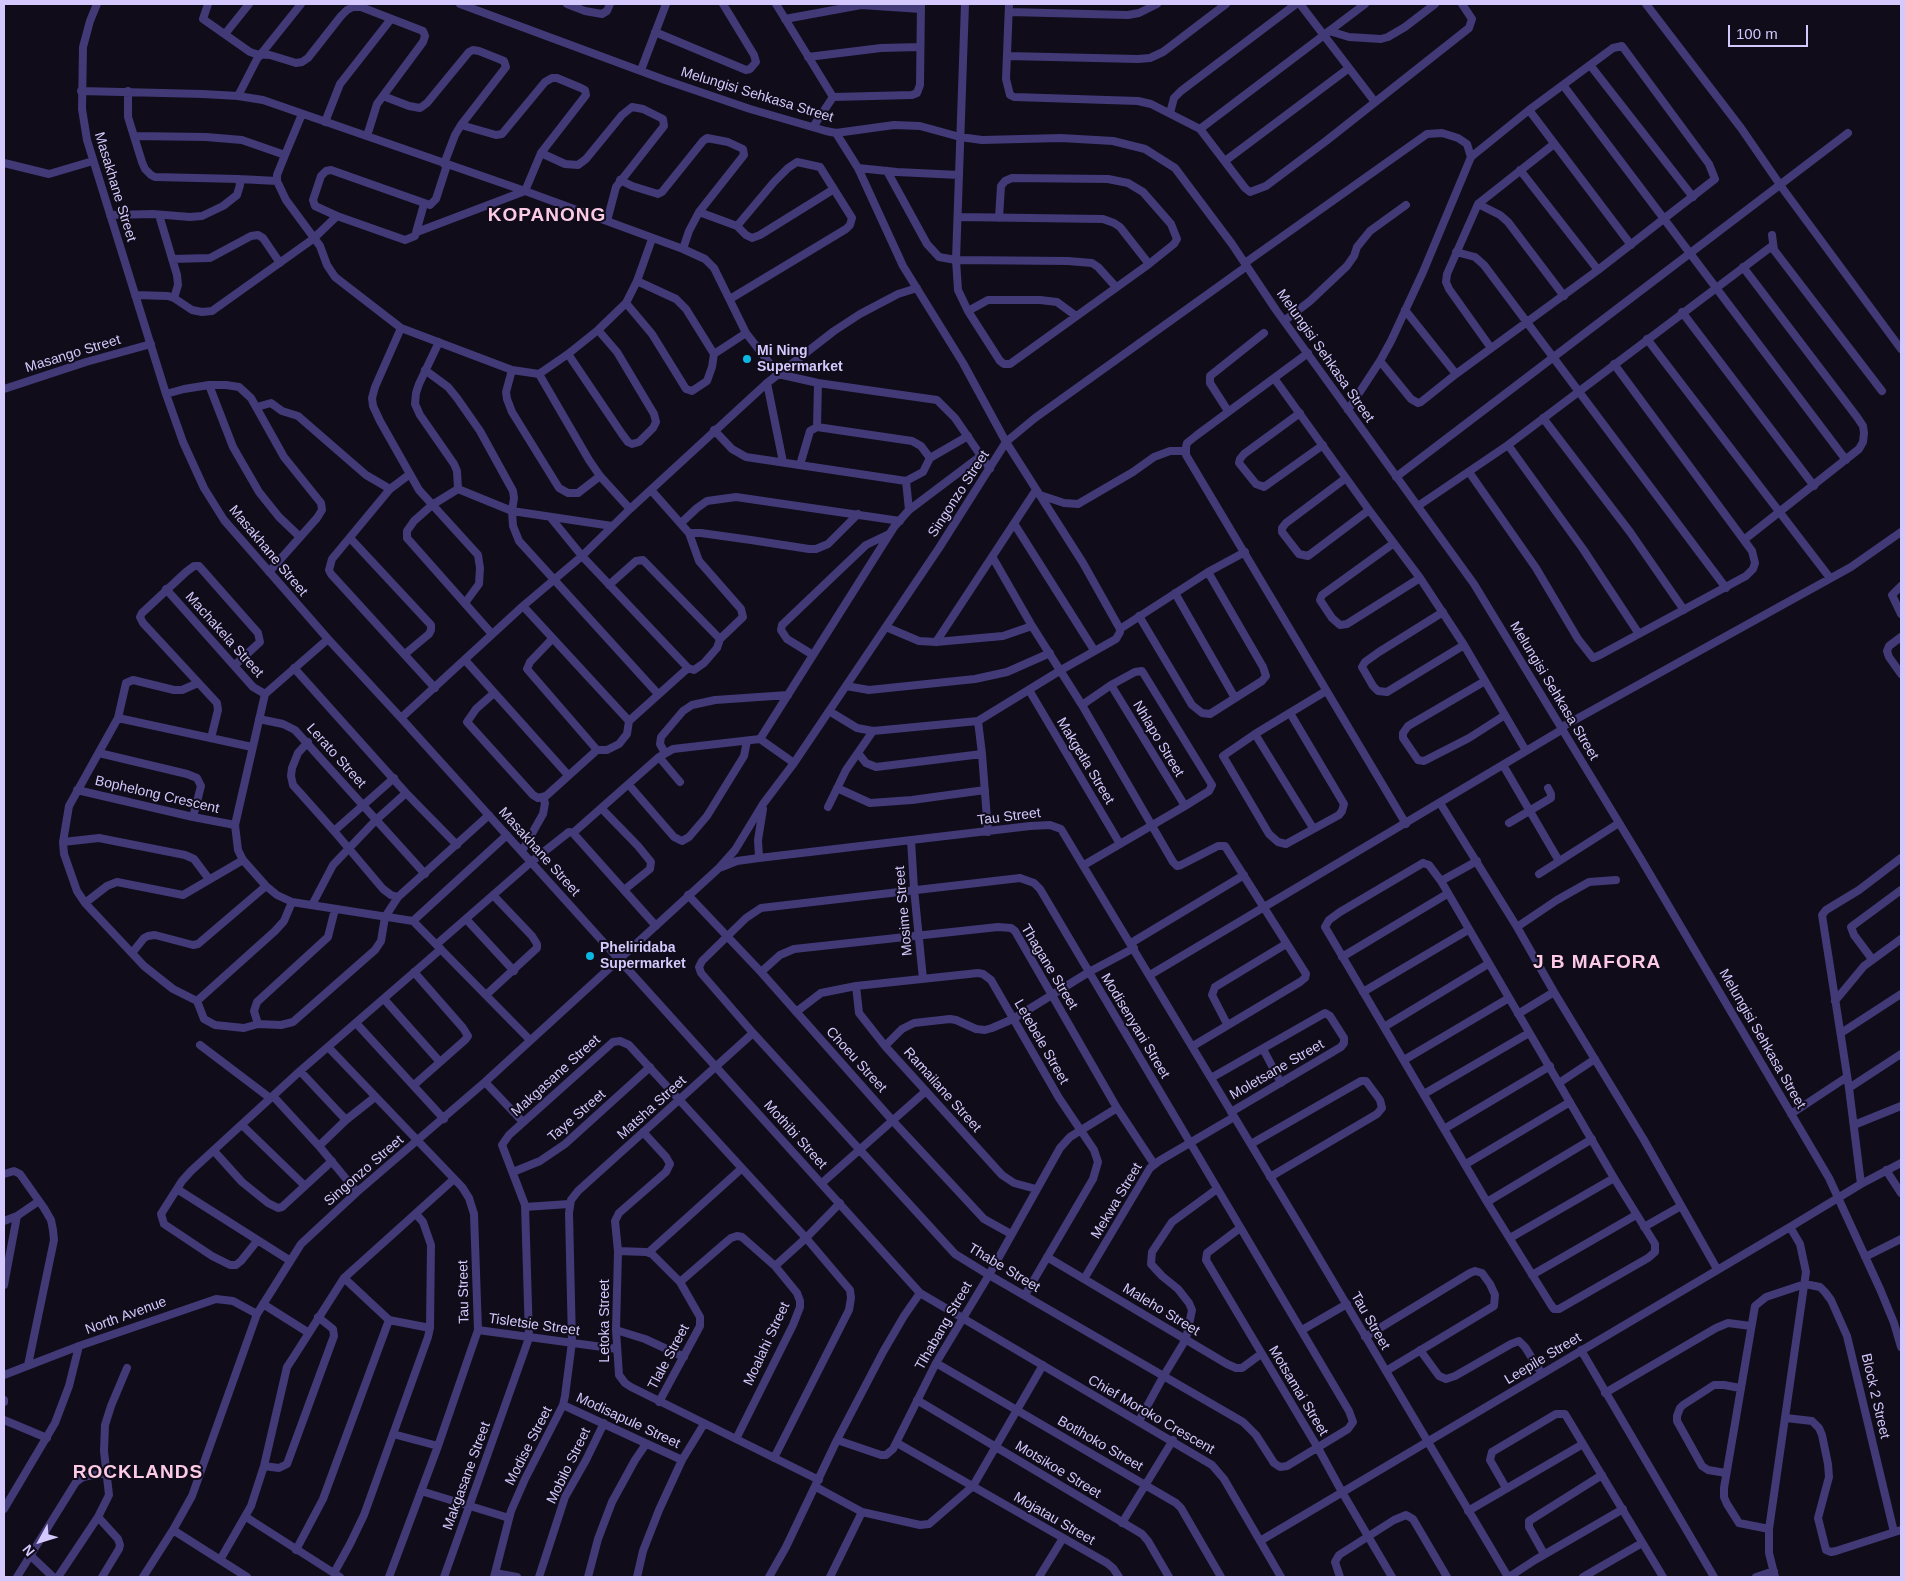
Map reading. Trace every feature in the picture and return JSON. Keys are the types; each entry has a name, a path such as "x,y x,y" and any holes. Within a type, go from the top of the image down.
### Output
{"street":[{"name":"Masakhane Street","path":"97,4 83,47 81,91 84,125 93,161 166,394 193,466 212,502 224,520 328,639 618,958"},
{"path":"208,4 203,19 252,53 296,63 302,62 313,52 341,16 349,8 353,7 361,7 423,32 425,36 418,49 377,104 366,136"},
{"path":"225,34 249,4"},
{"path":"238,96 253,65 301,4"},
{"name":"Melungisi Sehkasa Street","path":"460,4 750,109 836,133 894,125 920,126 960,138 982,140 1061,138 1099,140 1126,143 1145,149 1166,161 1181,176 1246,265 1284,321 1474,584 1619,823 1839,1198 1894,1323 1901,1347"},
{"path":"567,4 585,11 602,14 607,11 610,4"},
{"path":"641,70 666,4"},
{"path":"655,32 746,70 750,69 756,62 754,55 723,4"},
{"path":"776,4 833,98"},
{"path":"965,4 956,260 959,294 993,352 1004,364 1010,364 1149,264 1174,244 1178,236 1156,204 1143,192 1128,183 1091,178 1012,178 1005,181 1001,186 999,218"},
{"path":"1157,4 1139,13 1128,15 1009,8 1007,88 1014,97 1146,102 1200,128 1250,192 1261,189 1326,141 1469,28 1472,19 1462,4"},
{"path":"1007,56 1150,58 1162,52 1226,4"},
{"path":"1170,113 1174,98 1181,91 1298,4 1326,33 1349,68 1375,102"},
{"path":"1200,128 1365,4"},
{"path":"1326,33 1381,39 1405,27 1435,4"},
{"path":"1646,4 1741,128 1901,349"},
{"path":"785,20 861,5 921,6 919,91 915,94 833,98"},
{"path":"325,122 340,84 391,18"},
{"path":"1348,410 1380,361 1405,310 1471,157 1529,110 1590,65 1616,46 1622,46 1712,170 1715,179 1632,245 1418,403 1405,393 1380,361"},
{"path":"808,57 881,48 920,47"},
{"path":"383,96 420,108 427,103 469,52 473,50 479,50 502,59 506,64 506,68 455,135 435,201 430,206 328,170 321,176 313,202 315,206 337,216 402,239 413,238 417,232 424,204"},
{"path":"1590,65 1693,197"},
{"path":"1225,161 1349,68"},
{"path":"417,232 525,191 541,153 584,98 586,95 585,90 557,78 552,78 544,82 502,134 496,135 461,125"},
{"path":"1563,85 1846,460"},
{"path":"81,91 238,96 264,100 525,191 682,249 710,263 746,333 778,374 818,383 937,400 948,410 968,436 990,469"},
{"path":"128,91 128,117 145,169 155,177 277,181"},
{"path":"813,127 833,98"},
{"path":"541,153 565,164 578,164 586,159 628,109 632,107 638,108 660,117 664,122 664,126 614,190 607,221"},
{"path":"1529,110 1632,245"},
{"path":"302,114 284,155 277,181 286,200 322,250 327,265 335,277 401,328 512,370 539,374 598,330 626,303 637,281 652,239"},
{"path":"829,711 857,728 873,732 978,721 1118,637 1120,628 1083,563 1006,442 962,363 916,288 897,253 858,168 836,133"},
{"name":"Singonzo Street","path":"146,1576 192,1496 257,1314 289,1260 301,1244 357,1192 444,1119 618,958 719,868 742,840 763,804 794,763 886,627 1006,442 1035,418 1426,134 1442,133 1458,138 1467,144 1471,157"},
{"path":"1396,477 1848,133"},
{"path":"134,136 206,137 242,140 284,155"},
{"path":"620,180 652,194 661,194 707,138 728,142 741,147 744,155 699,212 682,249"},
{"path":"1491,348 1449,289 1446,282 1446,274 1478,204 1554,144"},
{"path":"4,163 49,174 93,161"},
{"path":"730,300 849,226 852,218 820,167 804,163 794,163 774,182 737,226"},
{"path":"858,168 959,175"},
{"path":"1520,170 1598,270"},
{"path":"887,171 933,252 939,257 956,260 1092,263 1116,287"},
{"path":"110,215 159,214 190,217 208,213 237,195 240,185 239,179"},
{"path":"699,212 737,226 748,236 756,237 834,189"},
{"path":"1478,204 1500,215 1508,222 1564,296"},
{"path":"1284,321 1310,301 1347,266 1354,256 1357,247 1370,231 1406,205"},
{"path":"159,214 178,280 174,298"},
{"path":"135,295 174,298 192,310 212,311 313,239 337,216"},
{"path":"958,217 1103,219 1120,227 1149,264"},
{"path":"172,258 210,258 251,236 258,235 263,238 280,264"},
{"path":"1772,235 1772,246 1776,254 1882,391"},
{"path":"1418,506 1508,445 1772,246"},
{"path":"1456,252 1479,260 1726,588"},
{"path":"1743,267 1863,426 1864,433 1863,442 1859,449 1745,539"},
{"path":"626,303 652,334 689,391 696,390 707,381 714,354 681,302 668,294 637,281"},
{"path":"401,718 523,606 582,556 714,430 767,383 834,331 860,314 898,294 916,288"},
{"path":"968,311 988,300 1040,300 1057,302 1076,316"},
{"path":"1405,310 1456,374"},
{"path":"1682,312 1814,486"},
{"path":"401,328 375,388 372,402 380,421 419,490 474,550 479,558 479,584 465,603"},
{"path":"568,354 625,438 632,444 639,442 654,428 656,422 654,414 617,352 598,330"},
{"path":"1228,411 1210,383 1210,376 1264,332"},
{"path":"714,354 746,333"},
{"path":"1647,339 1830,578"},
{"path":"439,342 425,370 416,394 415,404 420,415 454,464 458,489"},
{"name":"Masango Street","path":"4,389 86,362 151,344"},
{"path":"1308,353 1190,440 1185,451 1188,460 1245,552 1406,824"},
{"path":"1469,472 1536,568 1578,639 1590,656 1595,658 1746,576 1753,569 1755,556 1745,539 1614,364"},
{"path":"425,370 448,387 480,432 513,491 512,511 514,530 519,541 658,694"},
{"path":"512,370 506,392 512,412 558,488 565,492 578,493 600,476"},
{"path":"539,374 589,460 600,476 630,509"},
{"path":"1274,378 1443,612 1526,751"},
{"path":"767,383 783,462"},
{"path":"817,427 818,383"},
{"path":"166,394 209,385 226,384 239,388 247,394 257,407 284,457 316,496 322,507 317,518 269,572"},
{"path":"209,385 233,447 259,492 279,517 300,537"},
{"path":"257,407 271,403 282,411 298,416 366,475 390,489"},
{"path":"1300,414 1244,454 1239,463 1256,484 1264,487 1323,445"},
{"path":"1543,418 1630,532 1684,610"},
{"path":"800,465 810,431 817,427 912,441 921,446 930,458"},
{"path":"714,430 740,455 758,460 783,462 906,481 923,472 930,458 968,436"},
{"path":"1508,445 1583,549 1639,634"},
{"path":"1038,493 1072,505 1082,503 1154,457 1170,451 1185,451"},
{"path":"760,739 889,534 909,510 982,455"},
{"path":"410,474 390,489 332,559 330,572 435,688"},
{"path":"1346,478 1286,523 1282,528 1282,532 1299,554 1308,556 1368,510"},
{"path":"906,481 909,510"},
{"path":"458,489 432,504 414,521 407,532 407,538 492,634"},
{"path":"458,489 512,511 612,526"},
{"path":"551,518 609,585 688,668 694,670 704,663 717,648 720,639 742,619 742,612 699,561 689,533 651,490"},
{"path":"936,642 1038,493"},
{"path":"681,523 707,501 736,497 900,521"},
{"path":"689,533 816,549 834,539 858,514"},
{"path":"1015,525 1094,650"},
{"path":"1150,976 1440,804 1562,728 1851,567 1901,532"},
{"path":"813,655 783,635 781,630 782,624 866,545 889,534"},
{"path":"350,538 431,626 429,634 405,654"},
{"path":"1394,543 1322,595 1320,600 1332,618 1340,625 1348,624 1420,578"},
{"path":"1120,628 1208,572 1245,552"},
{"path":"993,558 1177,866 1185,864 1223,845 1228,848 1304,972 1305,978 1193,1046"},
{"path":"609,585 636,561 643,560 720,639"},
{"path":"212,738 217,703 141,619 143,610 191,568 199,566 258,633 260,642 235,665"},
{"path":"1139,616 1196,710 1202,714 1210,714 1262,681 1266,678 1266,673 1208,572"},
{"path":"1901,586 1892,595 1901,614"},
{"name":"Machakela Street","path":"166,589 253,687 265,694"},
{"path":"1175,593 1235,698"},
{"path":"494,693 476,709 466,722 533,795 538,798 543,798 597,750 608,750 624,740 629,728 629,721 523,606"},
{"path":"1443,612 1363,664 1362,667 1373,686 1382,692 1391,690 1464,645"},
{"path":"886,627 919,641 936,642 1003,636 1032,626"},
{"path":"1901,637 1889,646 1887,651 1901,674"},
{"path":"328,639 265,694 235,825 236,846 243,860 266,886 277,895 292,902 413,921 530,1040"},
{"path":"552,639 530,662 527,669 597,750"},
{"path":"846,686 870,690 975,679 1007,672 1050,653"},
{"path":"465,660 568,775"},
{"path":"294,668 406,793 457,845"},
{"path":"629,721 688,668"},
{"path":"1082,705 1111,685 1135,672 1144,672 1212,784 1208,791 1185,806 1084,865"},
{"path":"77,790 118,718 125,685 131,680 174,690 182,690 198,683"},
{"path":"1485,681 1408,726 1404,731 1404,738 1418,760 1424,761 1469,738 1505,715"},
{"name":"Nhlapo Street","path":"1111,685 1185,806"},
{"name":"Makgetla Street","path":"1029,690 1120,844"},
{"path":"1290,713 1344,804 1339,814 1286,844 1275,840 1266,828 1223,757 1255,734 1326,691"},
{"path":"680,782 662,755 660,744 661,737 683,711 692,705 715,700 788,695"},
{"path":"118,718 252,747"},
{"name":"Lerato Street","path":"259,719 291,727 308,742 425,874"},
{"path":"978,721 988,832"},
{"path":"828,807 846,770 873,732"},
{"path":"1255,734 1313,828"},
{"path":"257,1241 236,1265 226,1263 212,1256 162,1222 161,1214 188,1174 300,1071 329,1048 414,972 493,894 564,835 569,832 573,833 662,755 677,748 760,739 794,763"},
{"path":"630,785 674,837 682,841 689,837 707,816 744,756 747,741"},
{"path":"308,742 300,749 296,757 292,768 291,782 383,889 398,898"},
{"path":"99,753 197,778 201,786 193,817"},
{"path":"858,754 866,763 876,767 982,754"},
{"path":"1503,765 1559,861"},
{"path":"334,831 394,778"},
{"path":"837,788 870,803 912,800 985,790"},
{"path":"1509,823 1552,798 1548,788"},
{"name":"Bophelong Crescent","path":"63,842 69,806 77,790 235,825"},
{"path":"312,905 329,871 376,820 406,793"},
{"path":"522,851 543,814 545,803 543,798"},
{"name":"Singonzo Street","path":"719,868 732,863 759,858 758,840 763,804"},
{"path":"1440,804 1517,927 1682,1206 1717,1269"},
{"path":"602,809 651,862 650,869 624,890"},
{"path":"209,879 194,859 185,855 100,838 63,842 64,854 77,891 84,903 105,927 159,979 173,989 197,1000 204,1018 215,1025 244,1028 258,1024 281,1025 292,1022 378,946 381,941 385,917 398,898 489,814"},
{"path":"1539,874 1619,823"},
{"name":"Tau Street","path":"759,858 1050,825 1058,826 1064,832 1193,1046 1232,1115 1508,1577"},
{"path":"573,833 656,926"},
{"path":"413,921 507,835"},
{"name":"Mosime Street","path":"911,840 923,979"},
{"path":"1861,1184 1823,913 1859,890 1901,858"},
{"path":"84,903 107,886 117,882 183,896 243,860"},
{"path":"1441,881 1477,861"},
{"path":"1423,863 1429,865 1441,881 1614,1178 1655,1244 1655,1252 1559,1309 1553,1307 1487,1202 1325,927 1328,920 1423,863"},
{"path":"885,1046 902,1029 914,1024 954,1019 976,1029 985,1030 1013,1019 1133,946 1244,875"},
{"name":"Modisenyani Street","path":"727,938 746,918 761,908 1007,879 1028,880 1040,889 1349,1411 1353,1422 1348,1429 1318,1448"},
{"path":"1517,927 1588,882 1616,880"},
{"path":"132,953 144,938 155,935 194,945 198,944 266,886"},
{"path":"1872,959 1851,927 1901,890"},
{"path":"486,995 534,953 537,948 537,944 532,936 493,894"},
{"path":"1342,957 1447,894"},
{"name":"Choeu Street","path":"688,896 761,972 892,1120 984,1219 1012,1234"},
{"path":"197,1000 275,931 284,921 292,902"},
{"path":"258,1024 254,1011 257,1002 328,937 335,909"},
{"path":"466,919 514,971"},
{"name":"Thagane Street","path":"761,972 780,955 789,950 998,927 1011,928 1015,931 1117,1108 1154,1164"},
{"path":"1363,992 1468,930"},
{"name":"Thabe Street","path":"727,938 702,961 699,967 701,973 753,1033 955,1254 1243,1422 1256,1434 1277,1465 1287,1466 1318,1448"},
{"path":"1834,1001 1872,959 1901,939"},
{"path":"1227,1024 1212,995 1215,987 1286,944"},
{"name":"Mothibi Street","path":"618,958 920,1293 963,1319"},
{"path":"1384,1027 1488,964"},
{"path":"414,972 468,1036 414,1085"},
{"name":"Letebele Street","path":"796,1012 817,995 856,986 984,974 995,986 1080,1131 1096,1153 1098,1162 1093,1179 1025,1295"},
{"name":"Ramailane Street","path":"856,986 859,1013 885,1046 1002,1174 1014,1183 1036,1189"},
{"path":"1518,1014 1554,992"},
{"path":"1841,1033 1901,994"},
{"path":"1404,1060 1509,998"},
{"path":"384,999 440,1062"},
{"name":"Moletsane Street","path":"1232,1115 1342,1045 1345,1040 1328,1013 1325,1013 1263,1049"},
{"path":"356,1023 444,1119"},
{"name":"Matsha Street","path":"569,1204 578,1192 753,1033"},
{"path":"1424,1094 1529,1033"},
{"name":"Makgasane Street","path":"444,1577 530,1338 524,1198 502,1145 509,1135 523,1122 613,1042 620,1041 630,1045 741,1169 806,1238 851,1293 851,1303 774,1458"},
{"path":"200,1045 272,1097 319,1146 357,1192"},
{"name":"Tau Street","path":"329,1048 454,1179 470,1198 474,1214 478,1330 438,1446 389,1577"},
{"path":"1211,1078 1263,1049 1282,1082"},
{"path":"1849,1088 1901,1054"},
{"path":"1559,1083 1595,1059"},
{"path":"1444,1129 1550,1066"},
{"name":"Taye Street","path":"513,1172 540,1161 565,1144 650,1067"},
{"path":"300,1071 346,1120"},
{"path":"1791,1114 1847,1076"},
{"path":"1251,1144 1361,1081 1366,1081 1380,1100 1382,1108 1377,1114 1270,1177"},
{"path":"485,1082 523,1122"},
{"path":"822,1183 926,1091"},
{"path":"319,1146 346,1120 375,1097"},
{"path":"1466,1164 1570,1102"},
{"path":"1854,1125 1901,1106"},
{"name":"Tlhabang Street","path":"898,1443 936,1363 989,1275 1062,1144 1117,1108"},
{"name":"Mekwa Street","path":"1084,1279 1150,1168 1232,1115"},
{"path":"242,1125 304,1185"},
{"name":"Letoka Street","path":"643,1132 666,1157 669,1166 617,1216 615,1224 618,1251 616,1349 617,1370 621,1380 659,1402 774,1458 862,1512 927,1525 973,1486"},
{"path":"1487,1202 1592,1139"},
{"path":"214,1151 237,1178 276,1207 282,1207 332,1161"},
{"name":"Leepile Street","path":"1260,1541 1717,1269 1790,1228 1861,1184 1901,1163"},
{"path":"618,1251 649,1252 741,1169"},
{"path":"1886,1170 1901,1193"},
{"path":"4,1174 14,1171 20,1174 51,1220 54,1240 28,1365"},
{"path":"1510,1238 1614,1178"},
{"path":"220,1560 246,1517 264,1466 287,1368 318,1317 344,1278 454,1179"},
{"path":"177,1189 289,1260"},
{"path":"1139,1421 1186,1339 1191,1319 1191,1306 1178,1289 1151,1264 1150,1258 1157,1243 1172,1222 1217,1189"},
{"path":"4,1221 17,1216 39,1201"},
{"path":"775,1266 840,1203"},
{"path":"525,1207 569,1204"},
{"name":"Modise Street","path":"495,1575 509,1518 525,1479 563,1405 572,1342 569,1204"},
{"path":"1644,1227 1682,1206"},
{"path":"246,1517 337,1575 364,1515 430,1328 431,1245 423,1222 416,1214"},
{"path":"1532,1275 1636,1215"},
{"path":"4,1285 17,1216"},
{"name":"Motsamai Street","path":"1240,1228 1207,1253 1205,1258 1392,1577"},
{"path":"1756,1577 1775,1574 1769,1553 1769,1529 1805,1284 1806,1272 1802,1252 1790,1228"},
{"name":"Moalahi Street","path":"680,1282 734,1236 742,1237 775,1266 800,1301 800,1307 793,1325 736,1439"},
{"path":"1865,1256 1901,1239"},
{"name":"Tlale Street","path":"649,1252 664,1264 680,1282 701,1322 659,1402"},
{"name":"Maleho Street","path":"1047,1257 1227,1364 1239,1369 1261,1354"},
{"path":"1365,1337 1475,1271 1482,1273 1496,1295 1494,1306 1386,1371"},
{"path":"344,1278 389,1320 430,1328"},
{"path":"1769,1529 1745,1525 1736,1519 1724,1497 1726,1473 1755,1306 1766,1298 1805,1284"},
{"name":"Block 2 Street","path":"1805,1284 1820,1287 1825,1292 1831,1300 1846,1336 1898,1531"},
{"path":"769,1577 818,1484 837,1440 883,1352 920,1293"},
{"name":"North Avenue","path":"4,1375 79,1346 216,1298 233,1302 257,1314"},
{"path":"263,1304 309,1333"},
{"path":"1302,1330 1346,1304"},
{"path":"264,1466 279,1468 286,1464 334,1336 333,1329 318,1317"},
{"name":"Chief Moroko Crescent","path":"963,1319 1206,1461 1220,1473 1281,1577"},
{"path":"296,1550 320,1507 389,1320"},
{"path":"1605,1393 1716,1328 1728,1323 1751,1326"},
{"name":"Tisletsie Street","path":"478,1330 616,1349"},
{"path":"616,1330 645,1339 684,1357"},
{"path":"1420,1350 1439,1376 1446,1379 1519,1341 1542,1374"},
{"path":"4,1509 55,1423 69,1386 79,1346"},
{"path":"1581,1350 1714,1577"},
{"name":"Botlhoko Street","path":"936,1363 1179,1505 1221,1577"},
{"path":"973,1486 1043,1365"},
{"path":"58,1577 98,1517 109,1496 104,1451 105,1425 127,1368"},
{"path":"1726,1473 1708,1470 1702,1466 1677,1421 1677,1416 1680,1408 1714,1386 1724,1385 1740,1388"},
{"name":"Motsikoe Street","path":"917,1400 1144,1536 1170,1577"},
{"name":"Modisapule Street","path":"563,1405 682,1460"},
{"path":"1506,1488 1490,1460 1492,1452 1551,1416 1565,1414 1623,1509 1660,1576"},
{"path":"1786,1418 1812,1421 1816,1424 1822,1435 1829,1477 1818,1518 1826,1550 1836,1551 1898,1531"},
{"path":"4,1420 47,1438"},
{"name":"Mobilo Street","path":"539,1577 565,1497 604,1423"},
{"path":"636,1577 650,1531 682,1460 704,1424"},
{"path":"393,1434 438,1446"},
{"path":"837,1440 881,1455 889,1453 898,1443"},
{"path":"1122,1522 1172,1440"},
{"name":"Mojatau Street","path":"898,1443 1111,1566 1119,1577"},
{"path":"588,1577 598,1539 612,1502 646,1444"},
{"path":"1468,1511 1583,1444"},
{"path":"17,1577 76,1482 83,1476 106,1473"},
{"path":"1544,1554 1529,1527 1529,1521 1602,1475"},
{"path":"421,1491 509,1518"},
{"path":"1508,1577 1623,1509"},
{"path":"830,1577 862,1512"},
{"path":"1340,1577 1335,1567 1336,1558 1394,1520 1406,1515 1410,1516 1416,1524 1448,1577"},
{"path":"98,1517 118,1539 120,1545 102,1577"},
{"path":"173,1530 248,1577"},
{"path":"1041,1576 1063,1538"},
{"path":"1583,1577 1642,1543"},
{"path":"31,1556 53,1577"},
{"path":"495,1575 517,1577"}],"place":[{"name":"Mi Ning Supermarket","path":"747,359"},
{"name":"Pheliridaba Supermarket","path":"590,956"}],"district":[{"name":"KOPANONG","path":"547,216"},
{"name":"J B MAFORA","path":"1597,963"},
{"name":"ROCKLANDS","path":"138,1473"}]}
